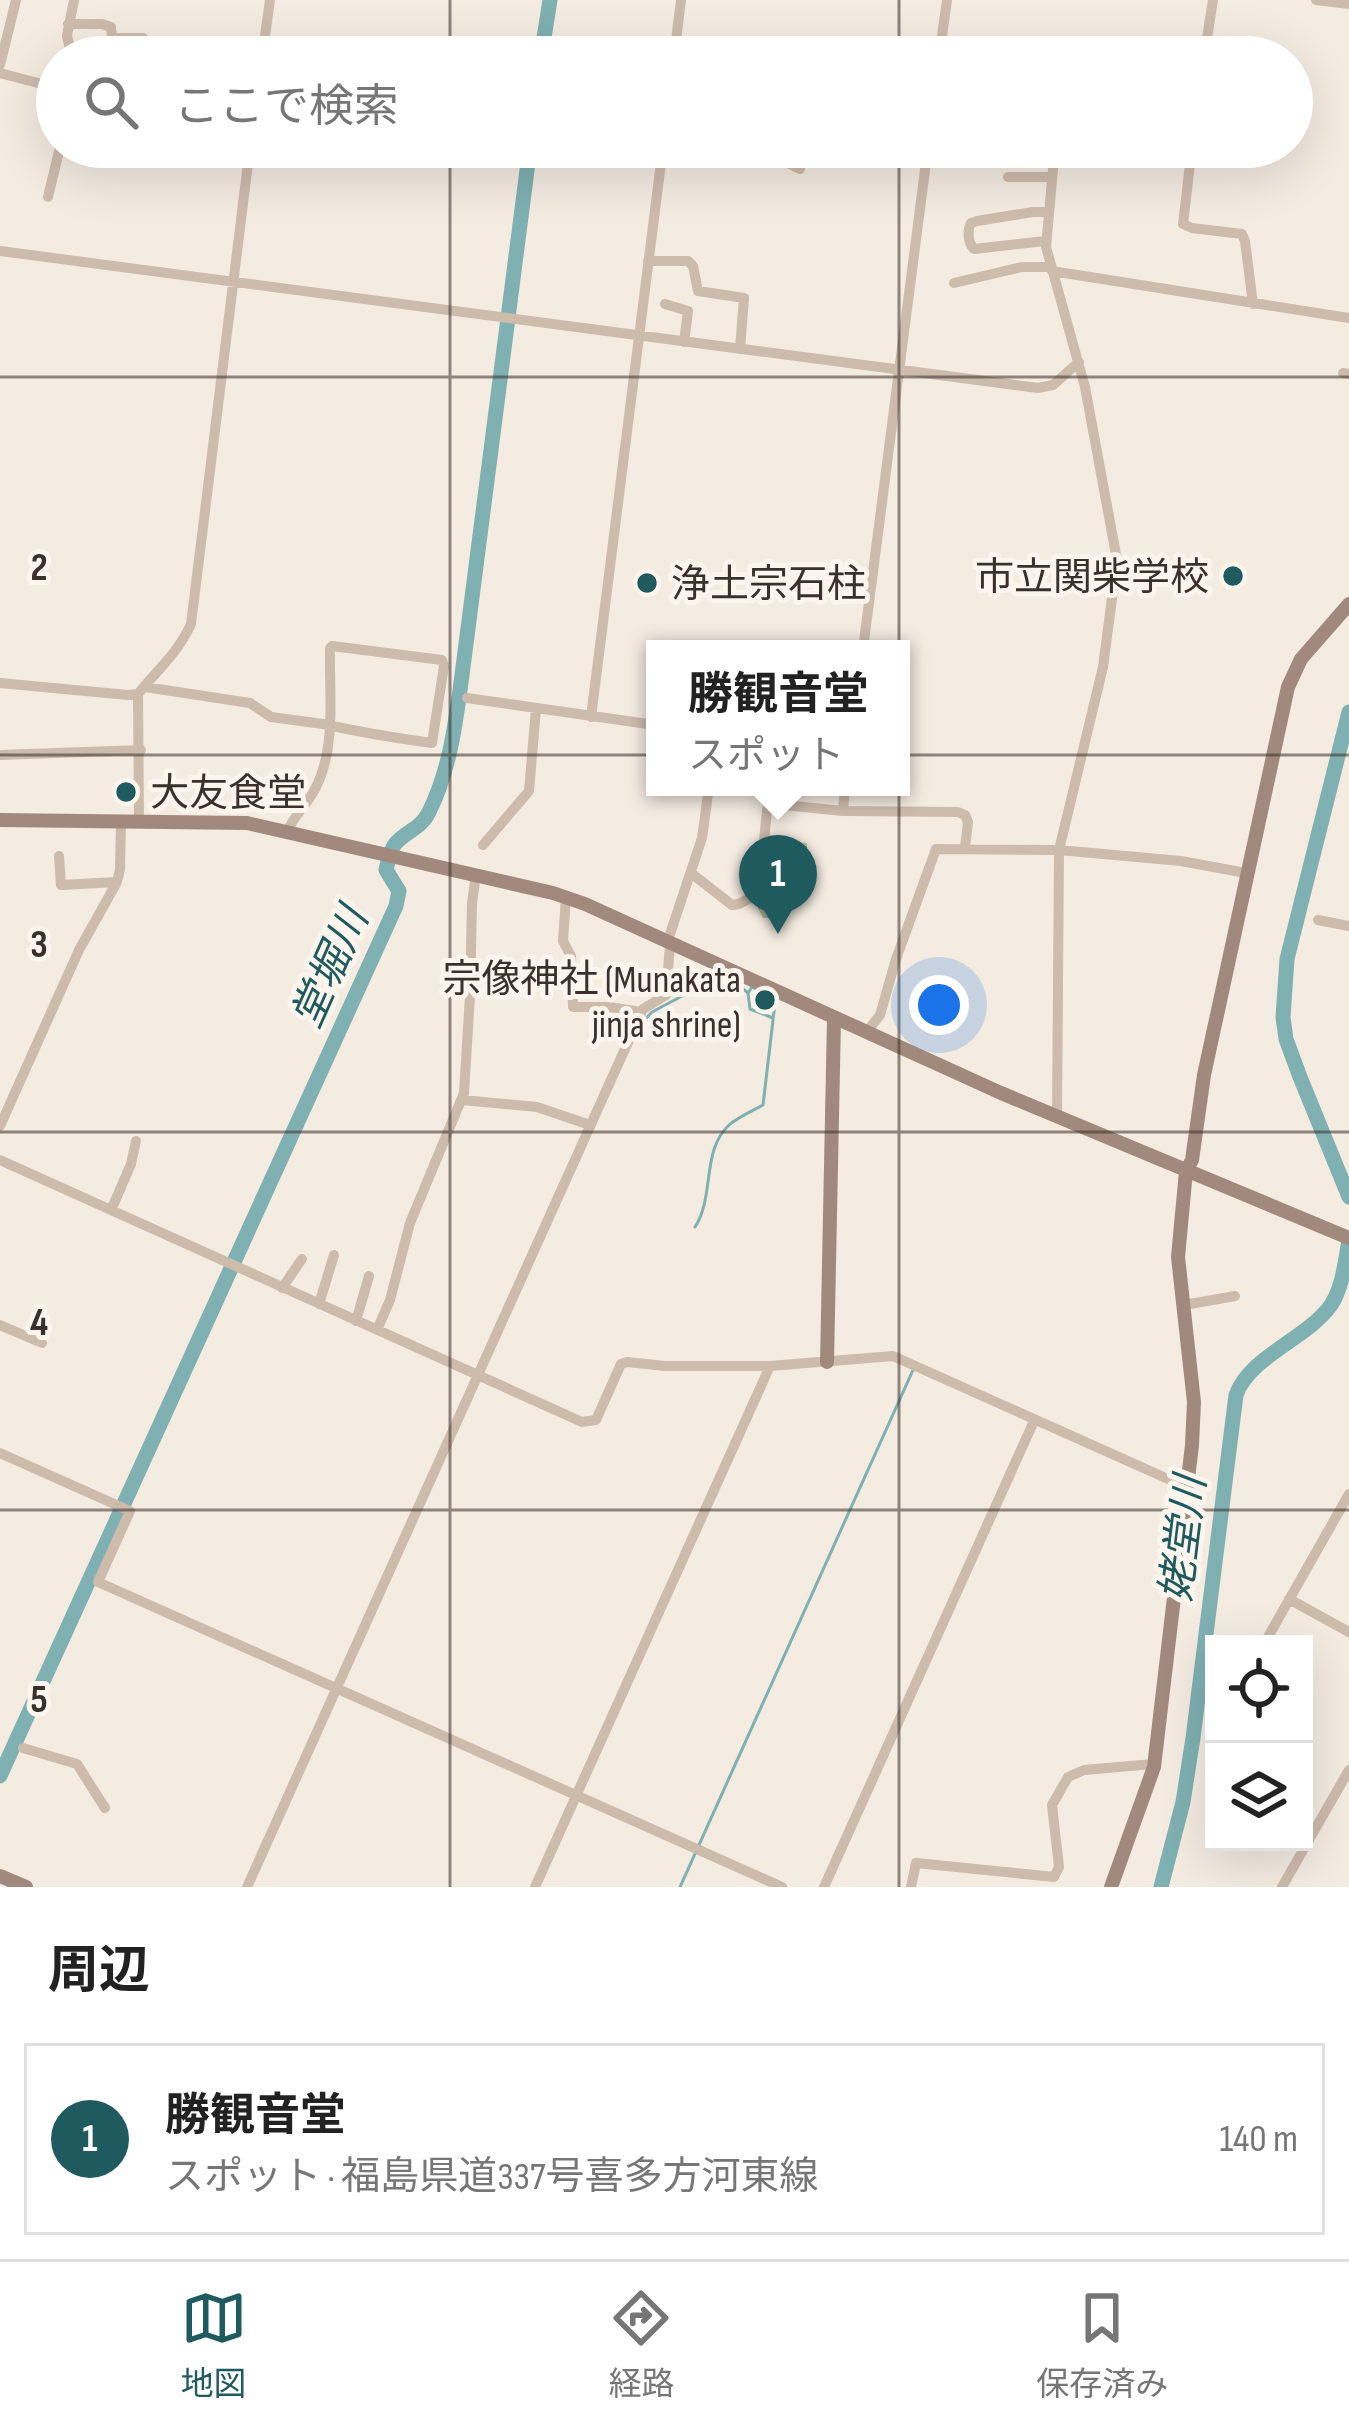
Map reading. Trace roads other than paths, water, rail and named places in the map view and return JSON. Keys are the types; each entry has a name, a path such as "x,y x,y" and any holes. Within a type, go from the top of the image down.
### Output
{"street":[{"path":"16,0 0,69 36,81"},
{"path":"67,36 74,0"},
{"path":"265,36 270,0"},
{"path":"677,36 681,0"},
{"path":"943,36 947,0"},
{"path":"1207,36 1213,0"},
{"path":"1316,0 1349,4"},
{"path":"68,24 109,26 112,36"},
{"path":"48,197 55,168"},
{"path":"139,821 142,690 177,651 191,624 247,168"},
{"path":"591,717 660,168"},
{"path":"796,168 800,170"},
{"path":"863,640 925,168"},
{"path":"1053,168 1046,242 1092,420 1117,560 1103,667 1059,850 1057,1116"},
{"path":"1190,168 1183,224 1242,234 1253,304"},
{"path":"1008,177 1052,177"},
{"path":"1046,242 974,249 968,228 977,221 1048,212"},
{"path":"0,251 1044,388 1054,385 1078,362"},
{"path":"648,261 688,260 698,291 744,298 740,349"},
{"path":"954,283 1022,267 1051,269 1349,318"},
{"path":"665,304 688,311 684,342"},
{"path":"1111,1887 1154,1764 1186,1487 1194,1402 1178,1239 1186,1171 1192,1160 1204,1075 1246,873 1292,675 1300,659 1349,604"},
{"path":"0,683 128,695 142,690 250,703 271,717 329,725 432,743 440,659 332,646 329,725 326,759 312,795 287,832"},
{"path":"467,698 646,724"},
{"path":"483,845 529,791 536,709"},
{"path":"0,755 141,750"},
{"path":"247,1887 641,1012 667,994 668,944 702,838 708,796"},
{"path":"843,811 844,796"},
{"path":"691,873 732,905 759,893 768,806 774,804 843,811 958,812 968,822 964,848"},
{"path":"0,820 247,824 566,897 866,1033 1349,1238"},
{"path":"0,1126 79,950 117,882 121,821"},
{"path":"866,1033 880,1015 933,853 943,848 1059,850 1246,873"},
{"path":"59,856 62,885 117,882"},
{"path":"376,1330 390,1300 415,1210 462,1100 476,874"},
{"path":"566,897 562,941 571,956 573,1007 641,1012"},
{"path":"1318,920 1349,926"},
{"path":"826,1362 834,1019"},
{"path":"462,1100 537,1107 590,1125"},
{"path":"112,1208 136,1141"},
{"path":"0,1160 582,1422 596,1420 621,1364 627,1362 770,1366 893,1356 1186,1487"},
{"path":"319,1304 334,1255"},
{"path":"282,1288 302,1259"},
{"path":"356,1321 369,1276"},
{"path":"1184,1305 1235,1296"},
{"path":"0,1325 42,1343"},
{"path":"535,1887 770,1366"},
{"path":"824,1887 1034,1420"},
{"path":"0,1453 130,1511 98,1582 782,1887"},
{"path":"1269,1635 1349,1494"},
{"path":"1289,1599 1349,1632"},
{"path":"23,1748 77,1764 104,1808"},
{"path":"911,1887 916,1863 1056,1876 1052,1805 1068,1777 1084,1770 1154,1764"},
{"path":"1282,1887 1349,1770"},
{"path":"0,1876 26,1887"}],"waterway":[{"name":"堂堀川","path":"544,36 550,0"},
{"name":"堂堀川","path":"0,1776 396,906 399,891 386,870 392,849 426,818 442,779 460,692 527,168"},
{"name":"姥堂川","path":"1349,712 1287,959 1283,1017 1286,1039 1349,1197"},
{"path":"641,1024 652,1012 699,987 742,988 748,993 750,1009 773,1018 777,995"},
{"path":"748,993 756,989"},
{"path":"695,1227 720,1136 733,1122 763,1105 773,1020"},
{"name":"姥堂川","path":"1161,1887 1183,1802 1193,1738 1236,1395 1253,1369 1331,1305 1349,1241"},
{"path":"680,1887 913,1370"}],"place":[{"name":"市立関柴学校","path":"1233,576"},
{"name":"浄土宗石柱","path":"647,583"},
{"name":"大友食堂","path":"126,792"},
{"name":"勝観音堂","path":"778,934"},
{"name":"宗像神社 (Munakata jinja shrine)","path":"765,1000"}]}
